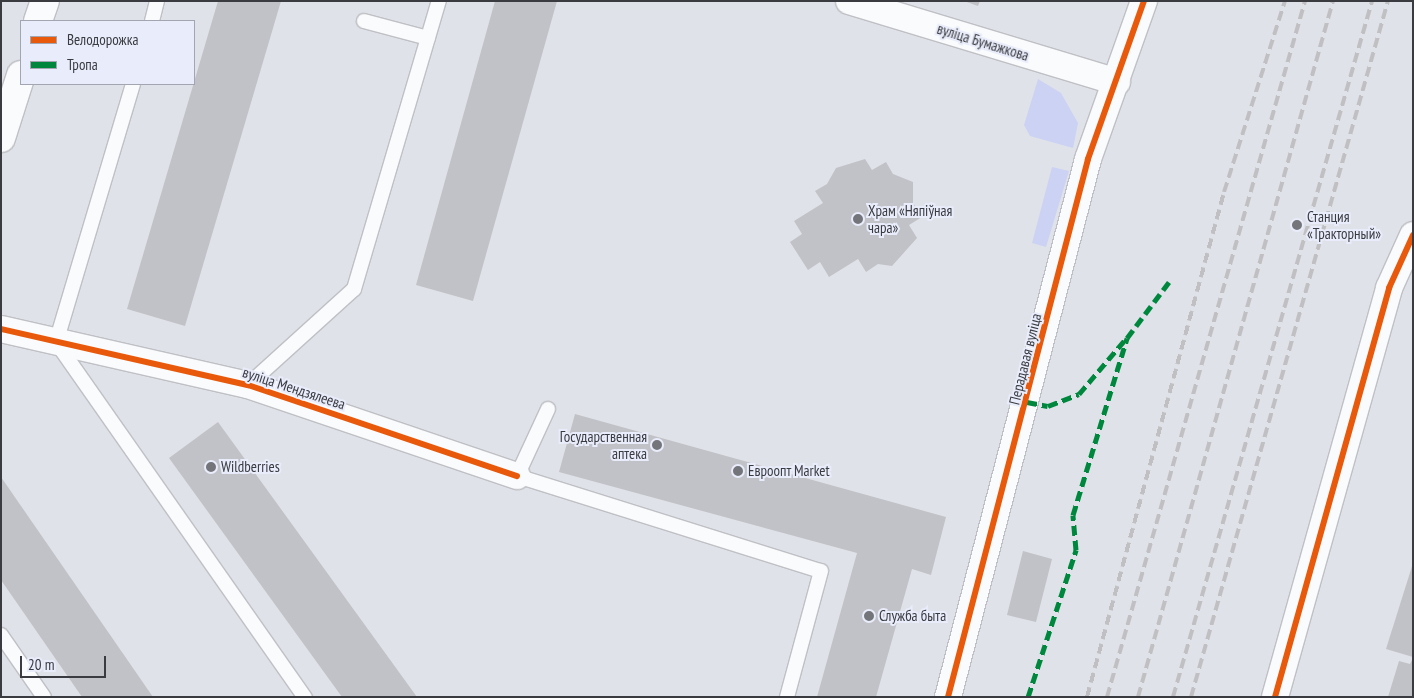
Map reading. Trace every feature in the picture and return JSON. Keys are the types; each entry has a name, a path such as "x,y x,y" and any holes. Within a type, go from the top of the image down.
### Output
{"street":[{"path":"38,20 45,1"},
{"name":"вуліца Бумажкова","path":"849,1 1117,82"},
{"name":"Перадавая вуліца","path":"948,697 1088,159 1117,82 1144,1"},
{"path":"1,138 20,78"},
{"path":"1275,697 1388,288 1413,235"},
{"name":"вуліца Мендзялеева","path":"1,328 248,385 517,476"}],"lane":[{"path":"152,20 158,1"},
{"path":"248,385 354,289 439,1"},
{"path":"364,21 428,38"},
{"path":"133,85 56,342 306,697"},
{"path":"548,409 517,476 821,572 787,697"},
{"path":"1,635 44,697"}],"shaded area":[{"path":"1038,79 1061,93 1078,123 1073,148 1030,136 1024,125"},
{"path":"1052,167 1069,171 1046,247 1032,243"}],"building":[{"path":"218,1 281,1 185,326 127,309 193,85 195,85 195,79"},
{"path":"495,1 557,1 473,301 416,285"},
{"path":"964,1 980,1 978,6"},
{"name":"Храм «Няпіўная чара»","path":"865,159 872,170 886,162 893,174 913,182 913,203 922,217 909,225 917,238 892,266 878,264 866,272 858,259 829,277 820,262 808,270 790,242 802,234 794,221 823,203 815,191 827,184 836,168"},
{"path":"575,414 946,517 931,575 912,569 876,697 817,697 857,553 559,472"},
{"path":"218,422 417,697 342,697 169,458"},
{"path":"1,477 153,697 82,697 1,580"},
{"path":"1023,551 1052,559 1036,622 1007,615"},
{"path":"1413,563 1413,657 1386,649"},
{"path":"1413,658 1413,697 1388,697 1399,661 1410,664"}],"railway":[{"path":"1087,697 1224,192 1285,1"},
{"path":"1107,697 1305,1"},
{"path":"1138,697 1333,1"},
{"path":"1173,697 1372,1"},
{"path":"1191,697 1388,1"}],"marked path":[{"path":"1028,697 1076,550 1073,515 1127,338 1169,282"},
{"path":"1027,402 1048,406 1079,394 1124,341"}],"cycle path":[{"path":"948,697 1088,159 1144,1"},
{"path":"1275,697 1389,288 1413,235"},
{"path":"1,329 248,385 517,476"}],"place":[{"name":"Храм «Няпіўная чара»","path":"858,219"},
{"name":"Станция «Тракторный»","path":"1297,225"},
{"name":"Государственная аптека","path":"657,445"},
{"name":"Wildberries","path":"211,467"},
{"name":"Евроопт Market","path":"738,471"},
{"name":"Служба быта","path":"869,616"}]}
